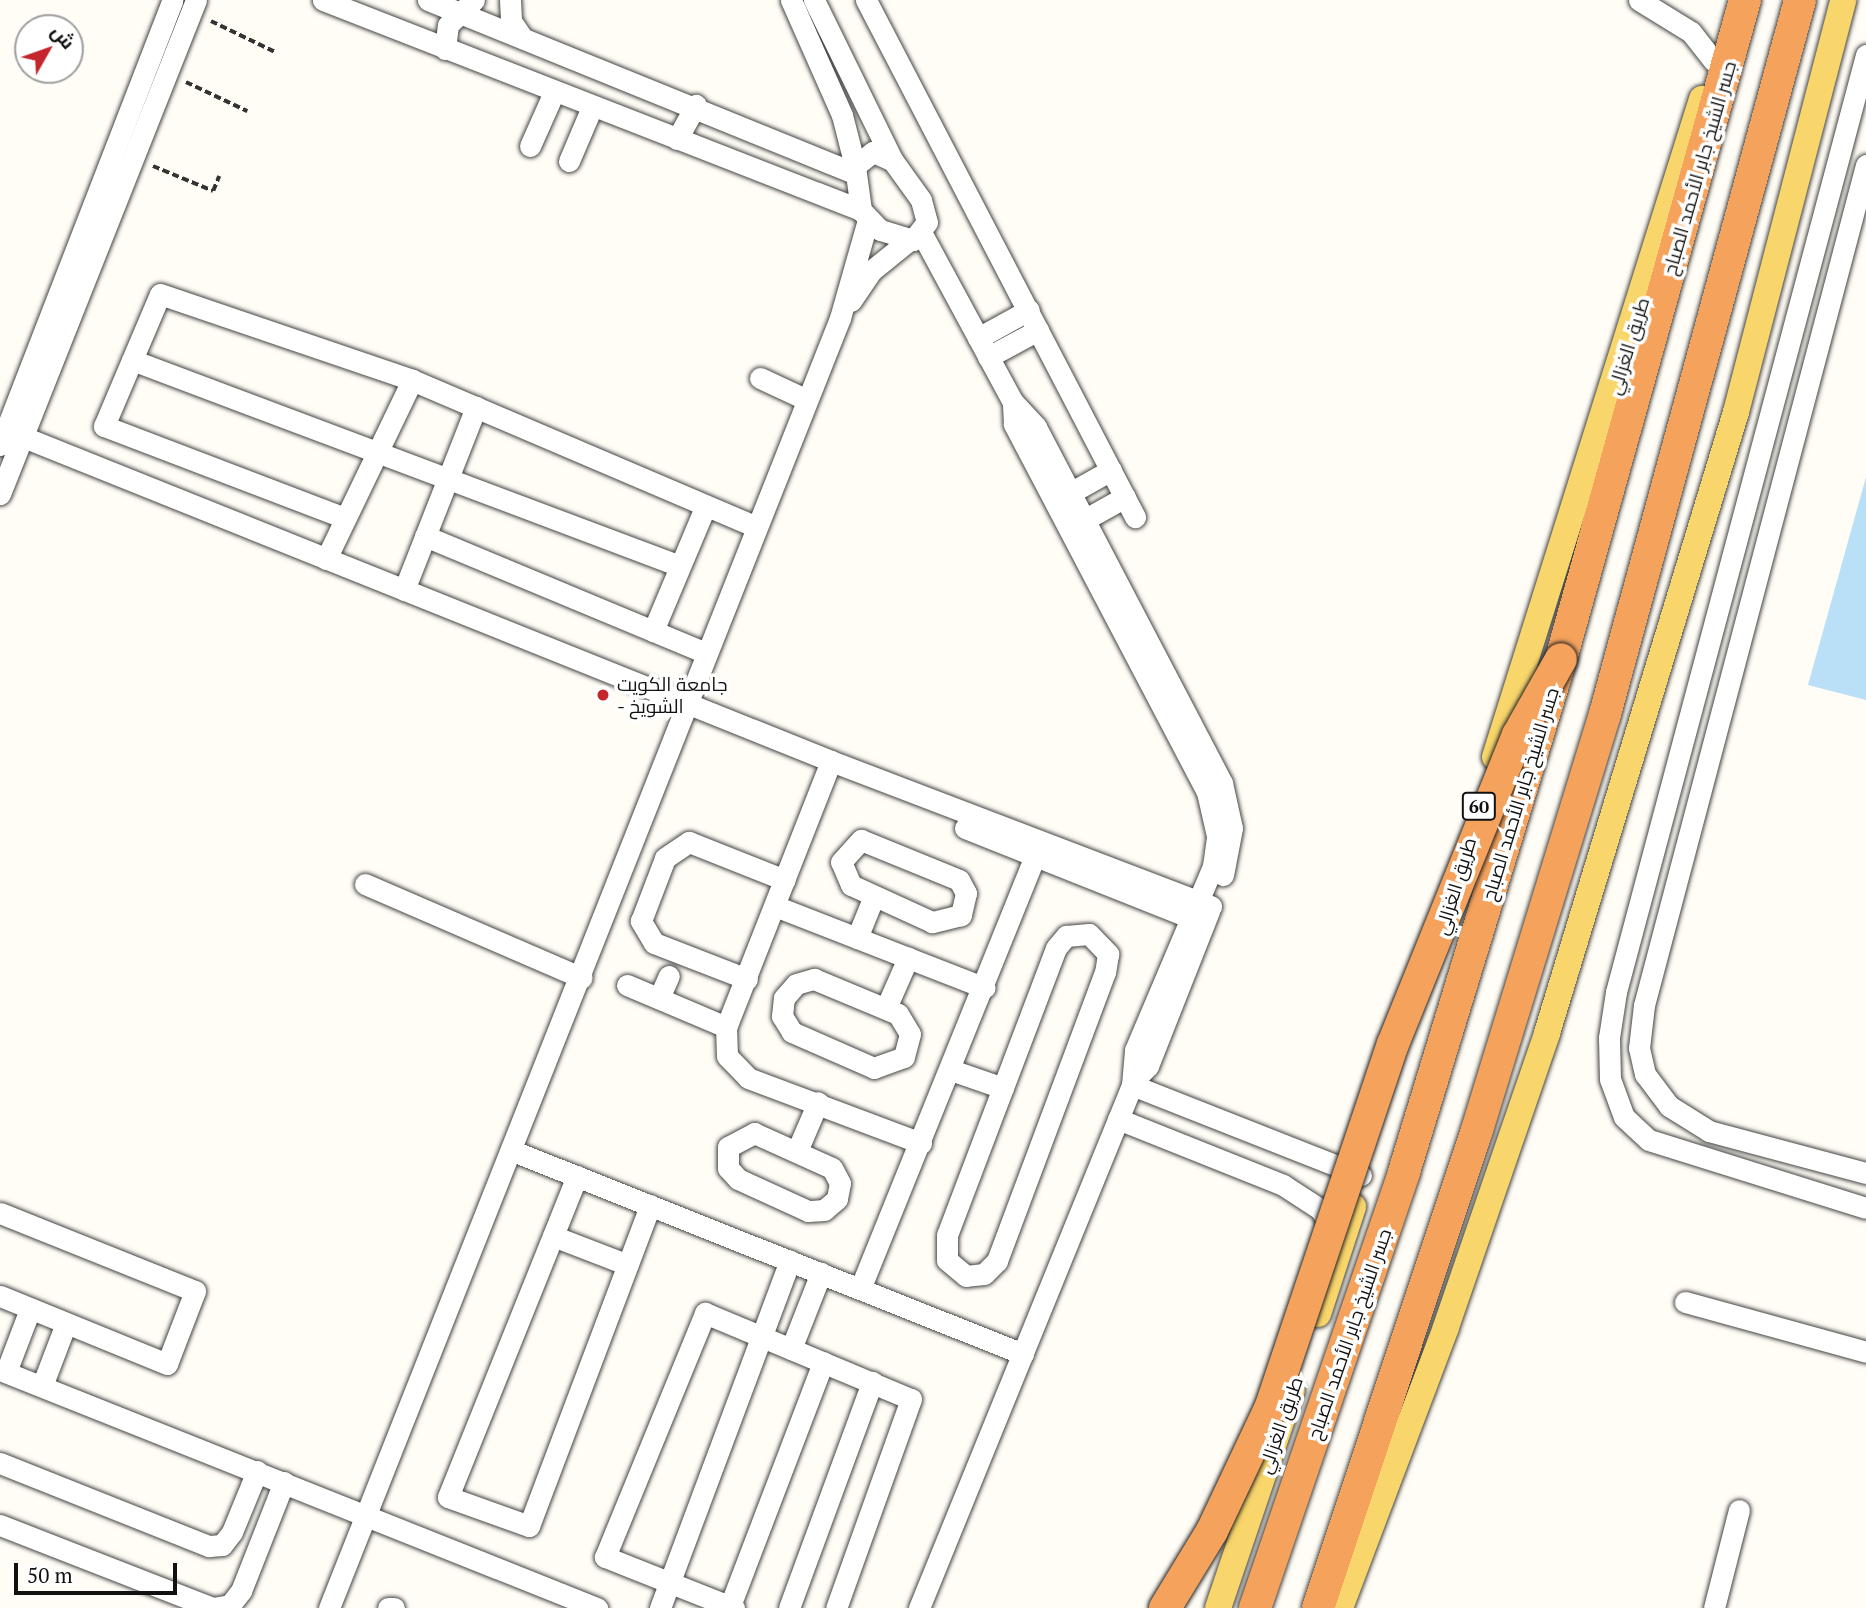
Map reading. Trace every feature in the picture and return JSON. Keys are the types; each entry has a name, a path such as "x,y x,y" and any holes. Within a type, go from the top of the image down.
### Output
{"highway":[{"name":"جسر الشيخ جابر الأحمد الصباح","path":"1265,1579 1404,1172 1562,659 1745,0"},
{"path":"1318,1608 1601,727 1800,0"},
{"path":"1165,1608 1212,1531 1271,1406 1394,1045 1518,735 1562,659"},
{"path":"1329,1608 1330,1574"},
{"path":"1240,1608 1265,1579"},
{"name":"60","path":"1255,1608 1265,1579"}],"main road":[{"name":"طريق الغزالي","path":"1217,1608 1341,1247 1731,0"},
{"path":"1340,1608 1451,1315 1547,1033 1736,412 1843,0"}],"street":[{"path":"323,0 677,139 915,238 978,338 1013,402 1030,417 1227,797 1231,847 1135,1050 1133,1082 919,1608"},
{"path":"428,0 467,6 521,36 855,169"},
{"path":"510,0 511,21 521,36"},
{"path":"790,0 842,115 865,215 840,318"},
{"path":"329,1608 582,978 805,398 840,318 871,271 915,238 927,222 920,200 893,160 814,0"},
{"path":"866,0 1135,517"},
{"path":"1639,0 1690,32 1714,61"},
{"path":"9,441 133,158 166,73 187,4"},
{"path":"0,494 9,441 187,4"},
{"path":"445,49 445,33 467,6"},
{"path":"1866,55 1616,992 1609,1038 1610,1079 1624,1117 1649,1140 1866,1208"},
{"path":"530,146 554,92"},
{"path":"677,139 696,105"},
{"path":"569,162 592,107"},
{"path":"855,169 873,152 893,160"},
{"path":"1866,165 1644,1005 1639,1048 1645,1074 1669,1106 1709,1131 1866,1173"},
{"path":"345,518 104,426 160,294 411,380 756,527"},
{"path":"978,338 1029,310"},
{"path":"988,357 1038,330"},
{"path":"132,360 680,566"},
{"path":"761,378 805,398"},
{"path":"326,559 411,380"},
{"path":"1013,402 1014,425 1213,806 1216,852 1201,912"},
{"path":"404,590 476,407"},
{"path":"9,441 404,590 685,710"},
{"path":"9,441 1201,912"},
{"path":"1070,493 1111,471"},
{"path":"1084,520 1125,497"},
{"path":"653,631 705,507"},
{"path":"425,536 706,653"},
{"path":"830,767 1035,856 1201,912"},
{"path":"830,767 726,1027 727,1056 748,1078 818,1102 921,1143"},
{"path":"747,979 654,943 641,920 665,858 682,844 696,841 785,880"},
{"path":"861,841 953,876 967,901 961,915 940,924 874,896 850,885 842,871 843,855 861,841"},
{"path":"860,1289 985,988 1035,856"},
{"path":"365,884 582,978"},
{"path":"857,938 874,896"},
{"path":"775,906 985,988"},
{"path":"1073,933 1097,938 1108,954 1105,972 997,1261 985,1274 967,1276 947,1260 945,1243 1003,1088 1056,948 1073,933"},
{"path":"886,1008 908,958"},
{"path":"659,998 669,976"},
{"path":"814,979 886,1008 904,1019 910,1042 898,1063 883,1068 799,1038 786,1025 782,1007 789,990 814,979"},
{"path":"627,985 726,1027"},
{"path":"951,1070 1003,1088"},
{"path":"1133,1082 1363,1176"},
{"path":"797,1151 818,1102"},
{"path":"1118,1119 1283,1185 1320,1209 1341,1247"},
{"path":"746,1133 797,1151 837,1175 837,1199 824,1210 808,1211 738,1179 726,1161 728,1147 746,1133"},
{"path":"513,1151 1023,1354"},
{"path":"577,1176 448,1497 529,1526 650,1205"},
{"path":"0,1213 195,1291 167,1364 0,1296"},
{"path":"553,1236 628,1265"},
{"path":"660,1608 790,1261"},
{"path":"791,1349 821,1273"},
{"path":"1685,1302 1866,1352"},
{"path":"30,1308 3,1371 367,1515 585,1606"},
{"path":"823,1362 732,1607 702,1602 670,1582 606,1558 705,1313 911,1398 836,1608"},
{"path":"42,1386 66,1323"},
{"path":"789,1608 872,1382"},
{"path":"0,1463 209,1546 222,1545 232,1532 257,1471"},
{"path":"0,1525 213,1608 230,1605 241,1591 284,1482"},
{"path":"1714,1608 1739,1510"},
{"path":"388,1608 394,1608"}],"path":[{"path":"187,4 275,52"},
{"path":"166,73 247,111"},
{"path":"133,158 213,191 219,176"}],"water":[{"path":"1866,477 1866,700 1808,685"}],"place":[{"name":"جامعة الكويت - الشويخ","path":"603,695"}]}
